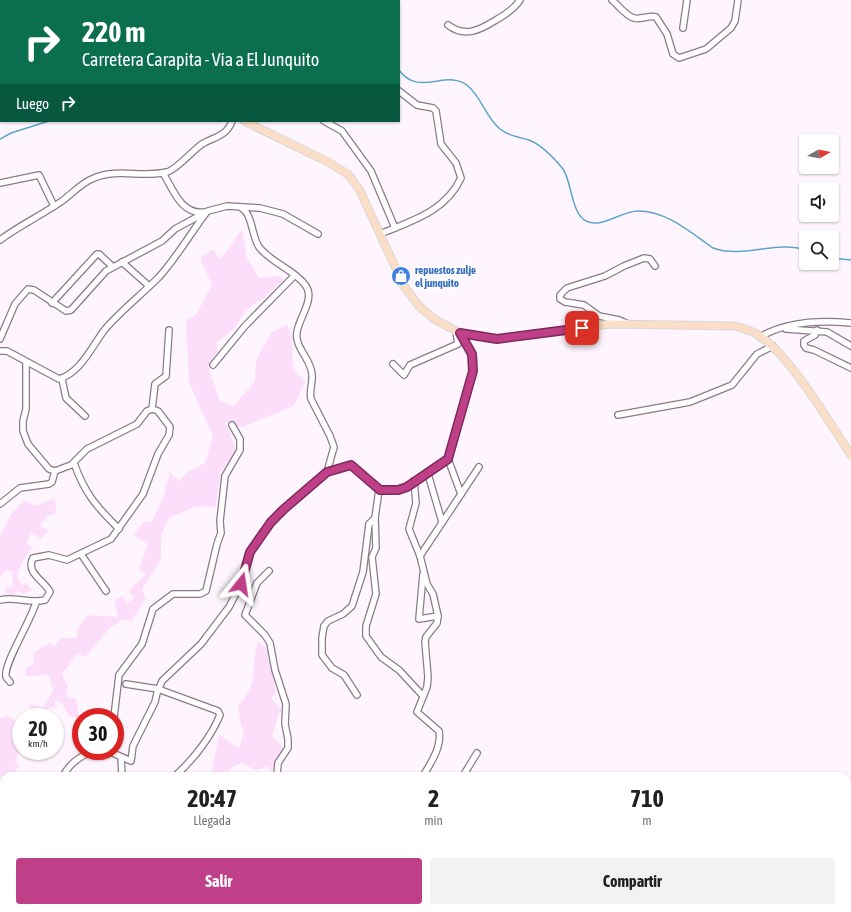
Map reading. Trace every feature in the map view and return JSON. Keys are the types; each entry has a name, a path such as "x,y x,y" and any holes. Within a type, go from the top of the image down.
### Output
{"main road":[{"path":"246,122 328,162 349,175 360,191 404,286 418,305 434,319 458,332 497,339 611,324 734,326 754,332 773,346 798,377 851,455"}],"street":[{"path":"448,25 455,30 464,33 479,31 509,12 520,0"},
{"path":"612,0 621,7 627,15 634,19 650,16 656,17 667,34 675,56 679,58 706,49 731,28 735,21 738,0"},
{"path":"683,28 687,0"},
{"path":"380,234 424,217 448,197 461,178 456,163 441,144 436,111 433,108 418,105 400,92"},
{"path":"0,240 54,206 83,184 94,178 120,173 168,172 176,167 197,147 218,138 230,127 232,122"},
{"path":"326,122 342,131 371,170 395,228"},
{"path":"163,173 183,206 189,211 198,213 227,206 260,208 283,214 318,234"},
{"path":"0,183 39,175 54,206"},
{"path":"240,206 248,214 253,236 260,248 275,262 306,286 309,292 309,298 296,336 312,374 310,387 311,399 334,447 327,472"},
{"path":"0,339 15,304 23,292 28,289 34,290 66,311 71,310 106,271 162,241 180,226 208,211"},
{"path":"0,351 7,351 60,379 77,368 107,328 180,252 208,211"},
{"path":"52,303 97,254 99,254 113,267"},
{"path":"628,324 619,320 599,316 584,305 565,302 560,299 560,295 567,288 605,276 644,258 650,259 655,266"},
{"path":"122,262 149,286"},
{"path":"214,365 245,326 294,276"},
{"path":"760,337 801,323 834,321 851,323"},
{"path":"780,329 817,330 827,332 851,346"},
{"path":"152,409 155,384 166,376 170,330"},
{"path":"817,330 815,335 804,341 806,348 814,350 851,368"},
{"path":"393,364 404,375 410,365 458,344 458,332"},
{"path":"458,332 472,354 473,371 448,459 461,494"},
{"path":"618,415 690,402 732,385 757,354 773,346"},
{"path":"0,600 13,598 36,602 45,600 50,592 34,574 31,567 33,558 49,555 66,560 111,539 143,494 158,454 169,435 167,422 158,411 152,409 147,411 137,424 86,449 74,463 55,471 49,469 28,444 23,430 26,409 26,362"},
{"path":"62,378 66,398 85,416"},
{"path":"115,708 119,675 142,644 153,609 173,594 200,594 206,591 217,544 221,534 220,521 225,476 240,450 240,439 232,425"},
{"path":"124,758 131,762 133,746 155,702 158,689 162,681 201,644 229,606 241,584 250,552 263,532 284,509 327,472 351,465 380,490 398,490 407,487 414,481 428,474 448,459"},
{"path":"74,463 88,495 97,508 119,529"},
{"path":"420,556 479,467"},
{"path":"0,504 20,488 49,484 52,482 55,471"},
{"path":"428,474 442,522"},
{"path":"414,481 416,503 409,529 420,556 423,571 433,594 438,616 438,623 426,637 427,688 417,712 439,730 440,736 436,752 425,772"},
{"path":"380,490 375,518 376,548 372,557 372,569 376,594 366,626 366,636 381,657 400,670 423,696"},
{"path":"357,696 344,675 332,668 322,655 322,638 324,626 328,621 342,614 352,606 363,572 369,524 375,518"},
{"path":"81,554 106,591"},
{"path":"269,571 257,583 246,615 265,635 270,643 275,670 286,704 285,724 288,748 278,763 277,772"},
{"path":"423,571 419,619 438,616"},
{"path":"10,682 6,676 7,667 34,610 36,602"},
{"path":"126,684 158,689 218,710 220,714 206,740 187,766 180,772"},
{"path":"466,772 478,753"},
{"path":"66,772 77,760"},
{"path":"121,760 122,772"}],"shaded area":[{"path":"242,230 247,258 259,278 280,276 284,279 264,298 246,310 235,328 216,343 218,350 208,366 220,401 234,406 255,381 256,361 271,333 287,324 292,338 293,369 305,382 294,406 242,427 225,422 236,450 221,473 215,507 196,506 169,518 161,535 161,559 142,589 146,598 132,620 122,620 109,629 85,657 77,654 62,674 68,687 66,696 76,699 77,708 72,708 72,717 69,716 63,705 55,699 55,708 30,708 28,704 43,707 53,691 49,675 27,676 25,669 34,664 33,653 49,643 54,646 61,638 77,638 77,630 87,615 118,617 114,601 122,596 127,603 134,598 129,590 146,574 139,569 148,544 134,535 144,521 152,522 163,498 170,472 179,481 189,471 205,463 213,436 189,383 186,321 197,313 212,285 200,258 213,249 219,259"},
{"path":"55,498 56,513 47,516 40,526 49,530 41,539 31,533 26,542 32,547 20,566 17,578 23,586 26,583 32,590 24,594 18,591 12,595 6,594 5,588 13,587 12,571 6,570 0,577 0,536 11,515 24,500 36,506"},
{"path":"258,641 269,650 276,693 271,699 283,710 279,713 272,736 283,748 272,772 267,766 256,770 241,763 232,767 229,772 212,772 219,735 239,748 244,733 240,721 238,706 245,698 252,683"},
{"path":"7,716 12,719 12,760 16,760 15,764 20,765 15,772 0,772 0,718"}],"waterway":[{"path":"400,71 407,78 415,82 424,83 451,80 460,81 468,86 477,96 491,119 500,129 510,135 529,140 539,145 548,152 563,169 577,211 586,221 598,223 632,212 649,212 668,218 687,229 713,248 724,251 736,252 783,247 799,248"},
{"path":"0,139 11,133 46,122"},
{"path":"839,259 851,260"}],"place":[{"name":"repuestos zulje el junquito","path":"401,276"}],"route":[{"path":"241,584 250,552 263,532 284,509 322,478 327,472 351,465 380,490 398,490 407,487 414,481 428,474 448,459 473,371 472,354 460,333 497,339 582,328"}]}
